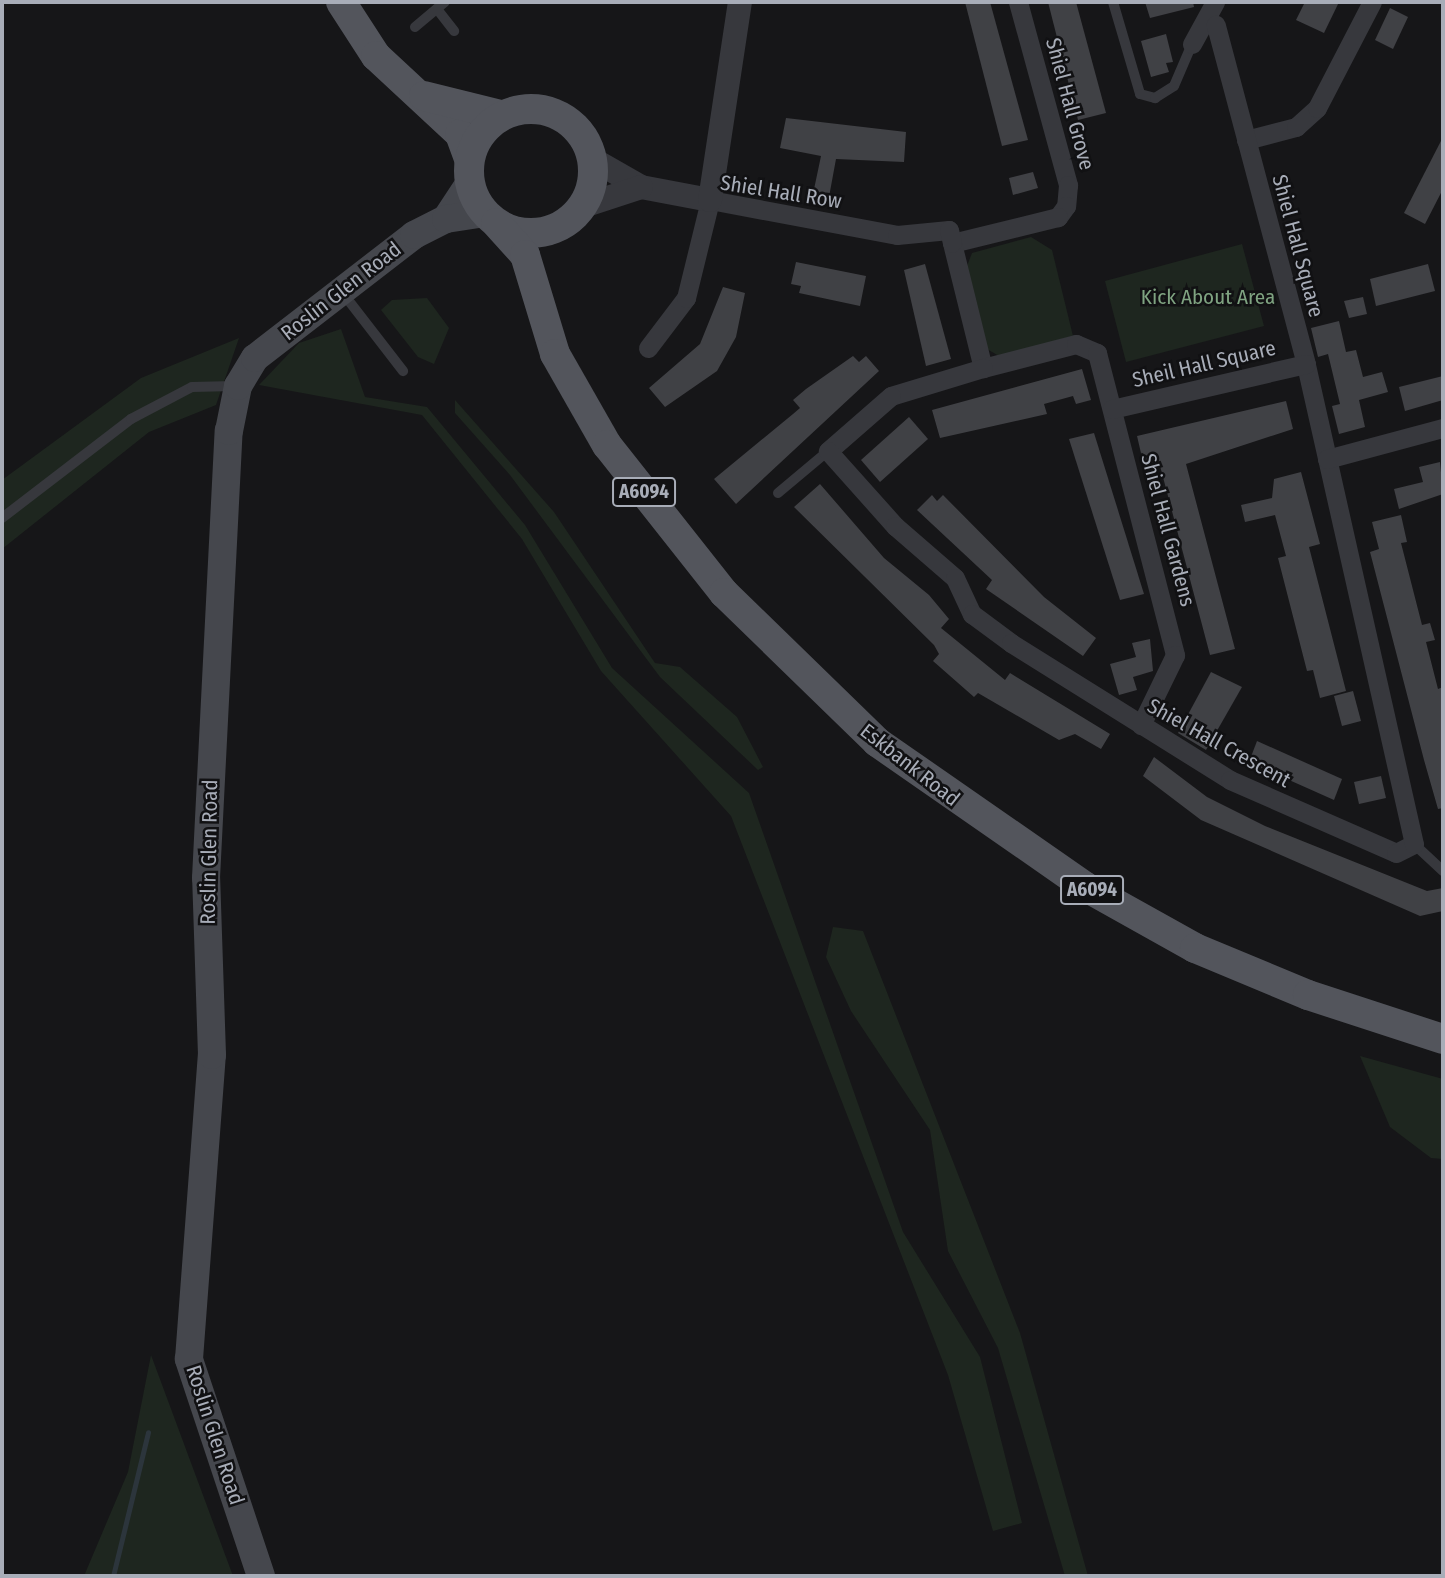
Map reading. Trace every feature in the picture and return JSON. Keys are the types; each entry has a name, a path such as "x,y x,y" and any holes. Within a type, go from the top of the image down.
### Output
{"main road":[{"name":"Eskbank Road","path":"341,2 376,56 460,134 469,171 490,218 517,240 543,299 569,386 607,445 724,593 877,742 1084,886 1195,948 1308,995 1443,1039"},
{"name":"Eskbank Road","path":"414,93 500,115 543,110 566,119 592,159 593,184 550,251 543,299"},
{"path":"446,219 500,115"},
{"path":"490,218 529,234 574,215"},
{"name":"Roslin Glen Road","path":"261,1576 189,1359 212,1055 205,878 229,432 238,386 255,358 414,234 446,219 490,218"}],"street":[{"path":"592,159 641,187 710,200 740,2"},
{"name":"Shiel Hall Grove","path":"952,243 1058,217 1068,185 1018,2"},
{"path":"1192,44 1214,2"},
{"path":"1246,139 1296,127 1317,108 1372,2"},
{"name":"Shiel Hall Square","path":"1216,24 1306,364"},
{"path":"574,215 641,187"},
{"name":"Shiel Hall Row","path":"648,348 686,298 710,200 897,235 949,230 952,243"},
{"path":"828,452 891,396 983,368 952,243"},
{"name":"Shiel Hall Gardens","path":"983,368 1088,344 1112,409 1175,655 1141,725"},
{"path":"1306,364 1414,844"},
{"name":"Sheil Hall Square","path":"1112,409 1306,364"},
{"path":"1327,459 1443,428"},
{"name":"Shiel Hall Crescent","path":"828,452 895,526 955,578 972,614 1141,725 1201,756 1230,780 1304,815 1396,853 1414,844"}],"lane":[{"path":"1113,2 1140,94 1155,98 1174,86 1192,44"},
{"path":"415,27 441,5 454,31"},
{"path":"342,292 403,371"},
{"path":"2,518 131,419 192,387 238,386"},
{"path":"778,493 828,452"},
{"path":"1414,844 1443,871"}],"green space":[{"path":"1031,237 1052,250 1073,336 999,356 987,349 967,266 972,253"},
{"name":"Kick About Area","path":"1242,244 1264,326 1126,362 1105,281"},
{"path":"427,298 449,328 434,364 418,357 381,310 392,300"},
{"path":"341,329 365,397 427,407 525,525 612,668 749,793 903,1232 980,1357 1022,1523 993,1531 948,1375 731,816 601,671 522,539 422,415 259,385 299,343"},
{"path":"239,338 216,405 149,432 2,549 2,480 141,378"},
{"path":"455,400 554,512 655,663 680,667 737,717 763,767 758,770 660,677 510,475 455,413"},
{"path":"833,927 863,931 1020,1333 1088,1576 1065,1576 998,1348 948,1251 930,1130 851,1011 826,957"},
{"path":"1360,1056 1443,1079 1443,1159 1431,1158 1390,1127"},
{"path":"151,1355 233,1576 84,1576 128,1472"}],"building":[{"path":"965,2 990,2 1028,140 1002,146"},
{"path":"1048,2 1076,2 1106,113 1078,120"},
{"path":"1145,2 1193,2 1194,7 1150,18"},
{"path":"1305,2 1339,2 1324,33 1296,20"},
{"path":"1390,8 1408,17 1393,49 1375,40"},
{"path":"1166,34 1173,62 1166,63 1169,72 1151,77 1141,41"},
{"path":"786,118 906,132 904,162 836,159 829,197 813,194 821,156 780,148"},
{"path":"1443,137 1443,189 1425,224 1404,213"},
{"path":"1033,172 1038,188 1013,195 1009,178"},
{"path":"796,262 866,276 860,306 799,293 801,286 791,284"},
{"path":"925,264 951,359 926,366 904,270"},
{"path":"1428,264 1435,291 1376,306 1370,279"},
{"path":"723,287 745,293 736,337 717,371 665,407 649,388 700,344"},
{"path":"1363,297 1367,314 1349,318 1344,301"},
{"path":"1339,321 1346,352 1356,350 1363,377 1382,372 1388,392 1359,400 1365,427 1339,434 1332,406 1340,404 1328,354 1318,357 1311,328"},
{"path":"853,356 859,362 866,356 879,371 736,504 714,479 800,408 793,400"},
{"path":"1082,369 1091,400 1076,404 1073,396 1044,404 1047,414 940,438 932,410"},
{"path":"1443,376 1443,400 1405,411 1399,387"},
{"path":"1286,401 1293,429 1186,464 1235,649 1210,655 1159,462 1144,466 1137,436"},
{"path":"909,417 928,439 880,482 861,460"},
{"path":"1094,433 1144,594 1120,600 1069,439"},
{"path":"1440,462 1443,494 1399,509 1394,489 1423,482 1419,467"},
{"path":"1301,472 1320,544 1309,547 1346,691 1320,698 1313,670 1307,671 1278,558 1286,556 1275,515 1245,522 1241,505 1272,498 1274,479"},
{"path":"820,484 884,558 929,595 949,619 941,628 1005,680 1010,673 1110,734 1101,749 1075,734 1059,740 978,693 974,697 933,661 939,654 934,645 794,507"},
{"path":"932,495 937,501 943,495 1044,597 1096,638 1083,656 986,589 992,580 917,510"},
{"path":"1401,515 1407,542 1401,543 1422,625 1430,623 1435,640 1426,642 1438,689 1443,687 1443,808 1438,809 1370,552 1379,549 1372,522"},
{"path":"1150,639 1153,671 1133,677 1137,690 1119,695 1110,664 1136,657 1132,643"},
{"path":"1211,672 1242,687 1206,750 1178,733"},
{"path":"1353,691 1361,721 1342,726 1334,696"},
{"path":"1257,741 1342,779 1334,800 1249,762"},
{"path":"1154,757 1207,797 1265,826 1427,891 1443,888 1443,911 1420,916 1201,820 1143,776"},
{"path":"1381,776 1386,798 1359,804 1354,782"}],"waterway":[{"path":"113,1576 148,1432"}]}
